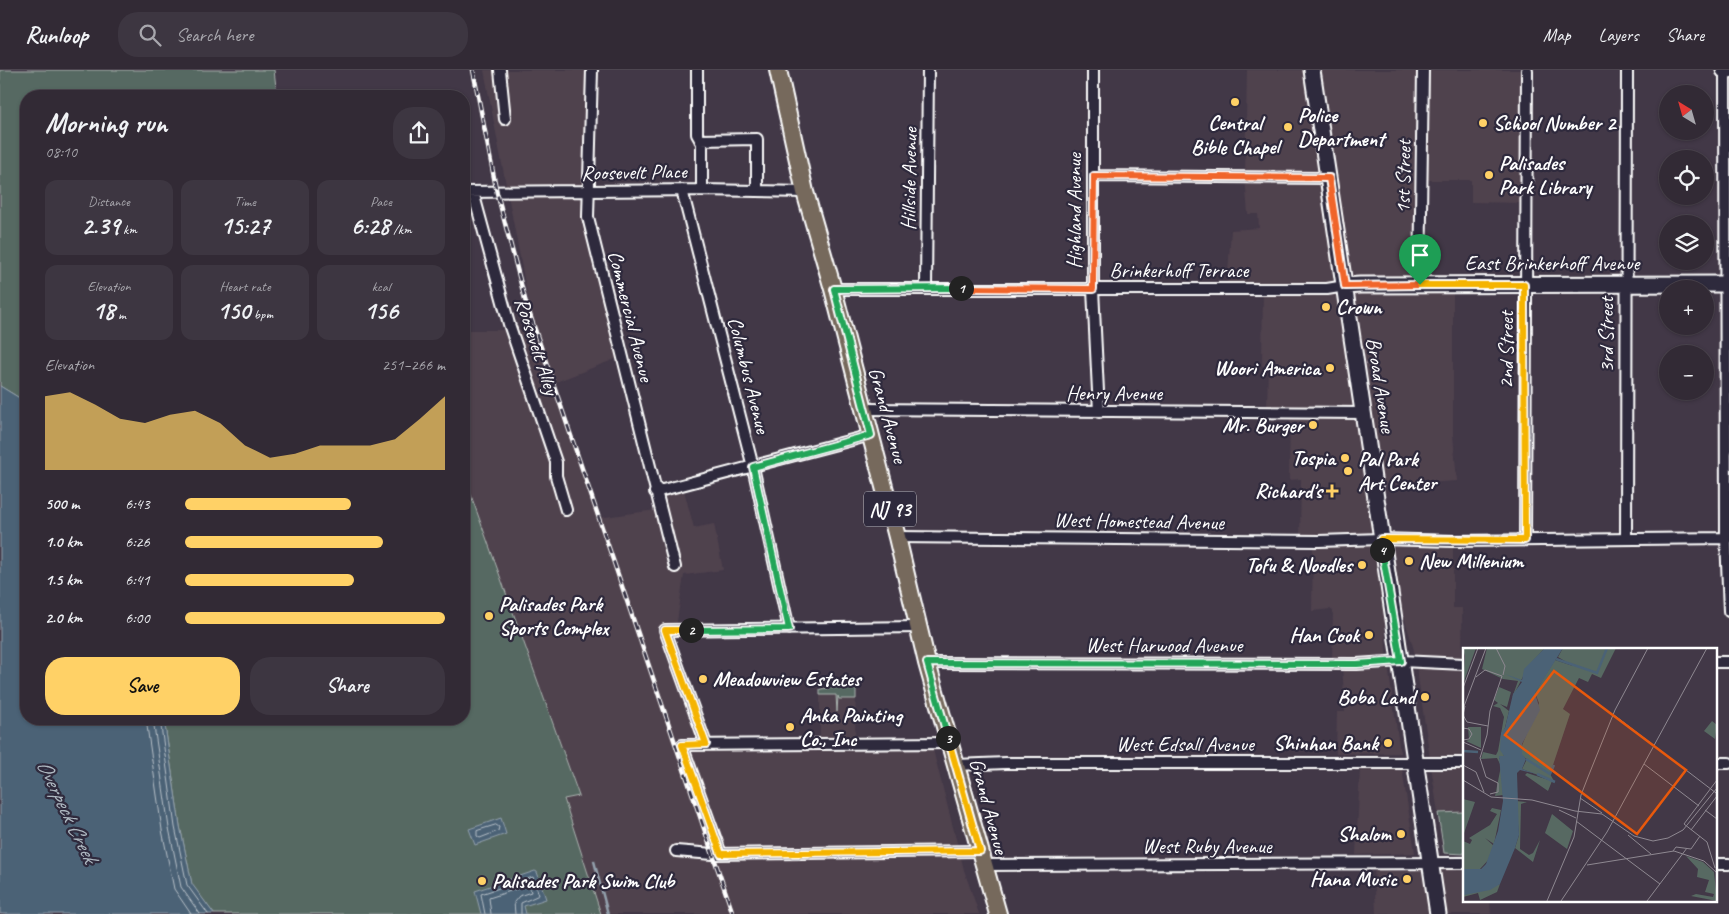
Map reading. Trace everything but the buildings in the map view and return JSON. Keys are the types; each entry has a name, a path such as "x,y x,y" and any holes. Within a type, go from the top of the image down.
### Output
{"main road":[{"name":"Grand Avenue","path":"778,70 805,192 834,289 898,537 927,663 998,914"},
{"name":"Broad Avenue","path":"1312,70 1438,914"},
{"name":"East Brinkerhoff Avenue","path":"1345,286 1728,284"}],"street":[{"path":"500,70 505,119"},
{"name":"Commercial Avenue","path":"592,70 587,191 588,217 675,567"},
{"path":"697,70 697,134 702,144 702,190"},
{"name":"Hillside Avenue","path":"926,288 928,70"},
{"name":"Highland Avenue","path":"1093,70 1093,289 1099,412"},
{"name":"1st Street","path":"1420,285 1423,70"},
{"name":"2nd Street","path":"1525,540 1524,285 1527,70"},
{"name":"3rd Street","path":"1626,539 1625,284 1627,70"},
{"path":"1726,70 1729,610"},
{"path":"700,140 758,139 757,191"},
{"path":"1094,176 1329,178"},
{"name":"Columbus Avenue","path":"682,190 753,467 789,629"},
{"name":"Roosevelt Place","path":"470,192 702,190 805,192"},
{"name":"Roosevelt Alley","path":"470,198 509,324 556,462 556,476 566,510"},
{"name":"Brinkerhoff Terrace","path":"834,289 1327,288 1345,286"},
{"name":"Henry Avenue","path":"864,409 1364,413"},
{"path":"655,492 871,435"},
{"name":"West Homestead Avenue","path":"898,537 1319,541 1381,539 1728,538"},
{"path":"706,744 665,630 920,627"},
{"name":"West Harwood Avenue","path":"927,663 1357,664 1401,661 1463,664"},
{"path":"1716,662 1729,662"},
{"path":"721,854 682,745 949,743"},
{"name":"West Edsall Avenue","path":"956,765 1006,763 1463,763"},
{"path":"1716,763 1729,763"},
{"name":"West Ruby Avenue","path":"676,851 721,854 1374,865 1463,863"},
{"path":"1716,864 1729,864"}],"shaded area":[{"path":"484,70 590,70 587,191 623,356 553,383 598,518 663,509 658,489 682,483 694,528 714,524 723,570 684,575 674,641 711,745 932,746 964,870 979,914 601,914 564,799 579,795 470,494 470,330 534,330"},
{"path":"1247,70 1527,70 1526,203 1471,202 1471,180 1422,180 1420,285 1453,285 1453,434 1457,481 1375,486 1381,539 1453,541 1453,608 1462,608 1463,812 1438,813 1414,650 1381,541 1386,651 1400,753 1336,754 1337,712 1345,712 1342,664 1332,664 1333,611 1330,609 1312,611 1313,542 1300,541 1301,479 1289,480 1290,413 1267,412 1268,366 1262,366 1263,289 1227,289 1231,230 1259,228 1258,214 1248,214 1245,177"},
{"path":"856,686 855,737 820,737 820,689"},
{"path":"1360,769 1402,769 1415,853 1356,855"},
{"path":"1463,863 1463,902 1490,902 1491,914 1376,914 1374,865"}],"green space":[{"path":"0,70 274,70 276,90 20,90 20,398 0,386"},
{"path":"470,493 579,796 564,799 601,914 214,914 192,885 180,826 165,725 470,725"},
{"path":"856,686 856,699 839,699 838,696 837,712 836,695 820,695 820,689"},
{"path":"1463,812 1463,854 1444,853 1438,813"}],"water":[{"name":"Overpeck Creek","path":"0,386 20,398 20,725 165,725 180,826 192,884 214,914 0,914"},
{"path":"501,818 506,834 475,845 469,829"},
{"path":"535,871 546,899 524,906 526,914 481,914 475,891"}],"waterway":[{"path":"594,861 608,914"}],"railway":[{"path":"473,70 497,193 526,303 733,914"}],"place":[{"name":"Central Bible Chapel","path":"1235,102"},
{"name":"School Number 2","path":"1483,123"},
{"name":"Police Department","path":"1288,127"},
{"name":"Palisades Park Library","path":"1489,175"},
{"name":"Crown","path":"1326,307"},
{"name":"Woori America","path":"1330,368"},
{"name":"Mr. Burger","path":"1313,425"},
{"name":"Tospia","path":"1345,458"},
{"name":"Pal Park Art Center","path":"1348,471"},
{"name":"Richard's","path":"1332,491"},
{"name":"New Millenium","path":"1409,561"},
{"name":"Tofu & Noodles","path":"1362,565"},
{"name":"Palisades Park Sports Complex","path":"489,616"},
{"name":"Han Cook","path":"1369,635"},
{"name":"Meadowview Estates","path":"703,679"},
{"name":"Boba Land","path":"1425,697"},
{"name":"Anka Painting Co., Inc","path":"790,727"},
{"name":"Shinhan Bank","path":"1388,743"},
{"name":"Shalom","path":"1401,834"},
{"name":"Hana Music","path":"1407,879"},
{"name":"Palisades Park Swim Club","path":"482,881"}],"route":[{"path":"1094,176 1329,178 1345,286 1360,284 1420,285 1524,285 1525,540 1381,539 1401,661 1357,664 927,663 980,851 721,854 682,745 706,744 665,630 789,629 753,467 871,435 834,289 1093,289 1094,176"}]}
